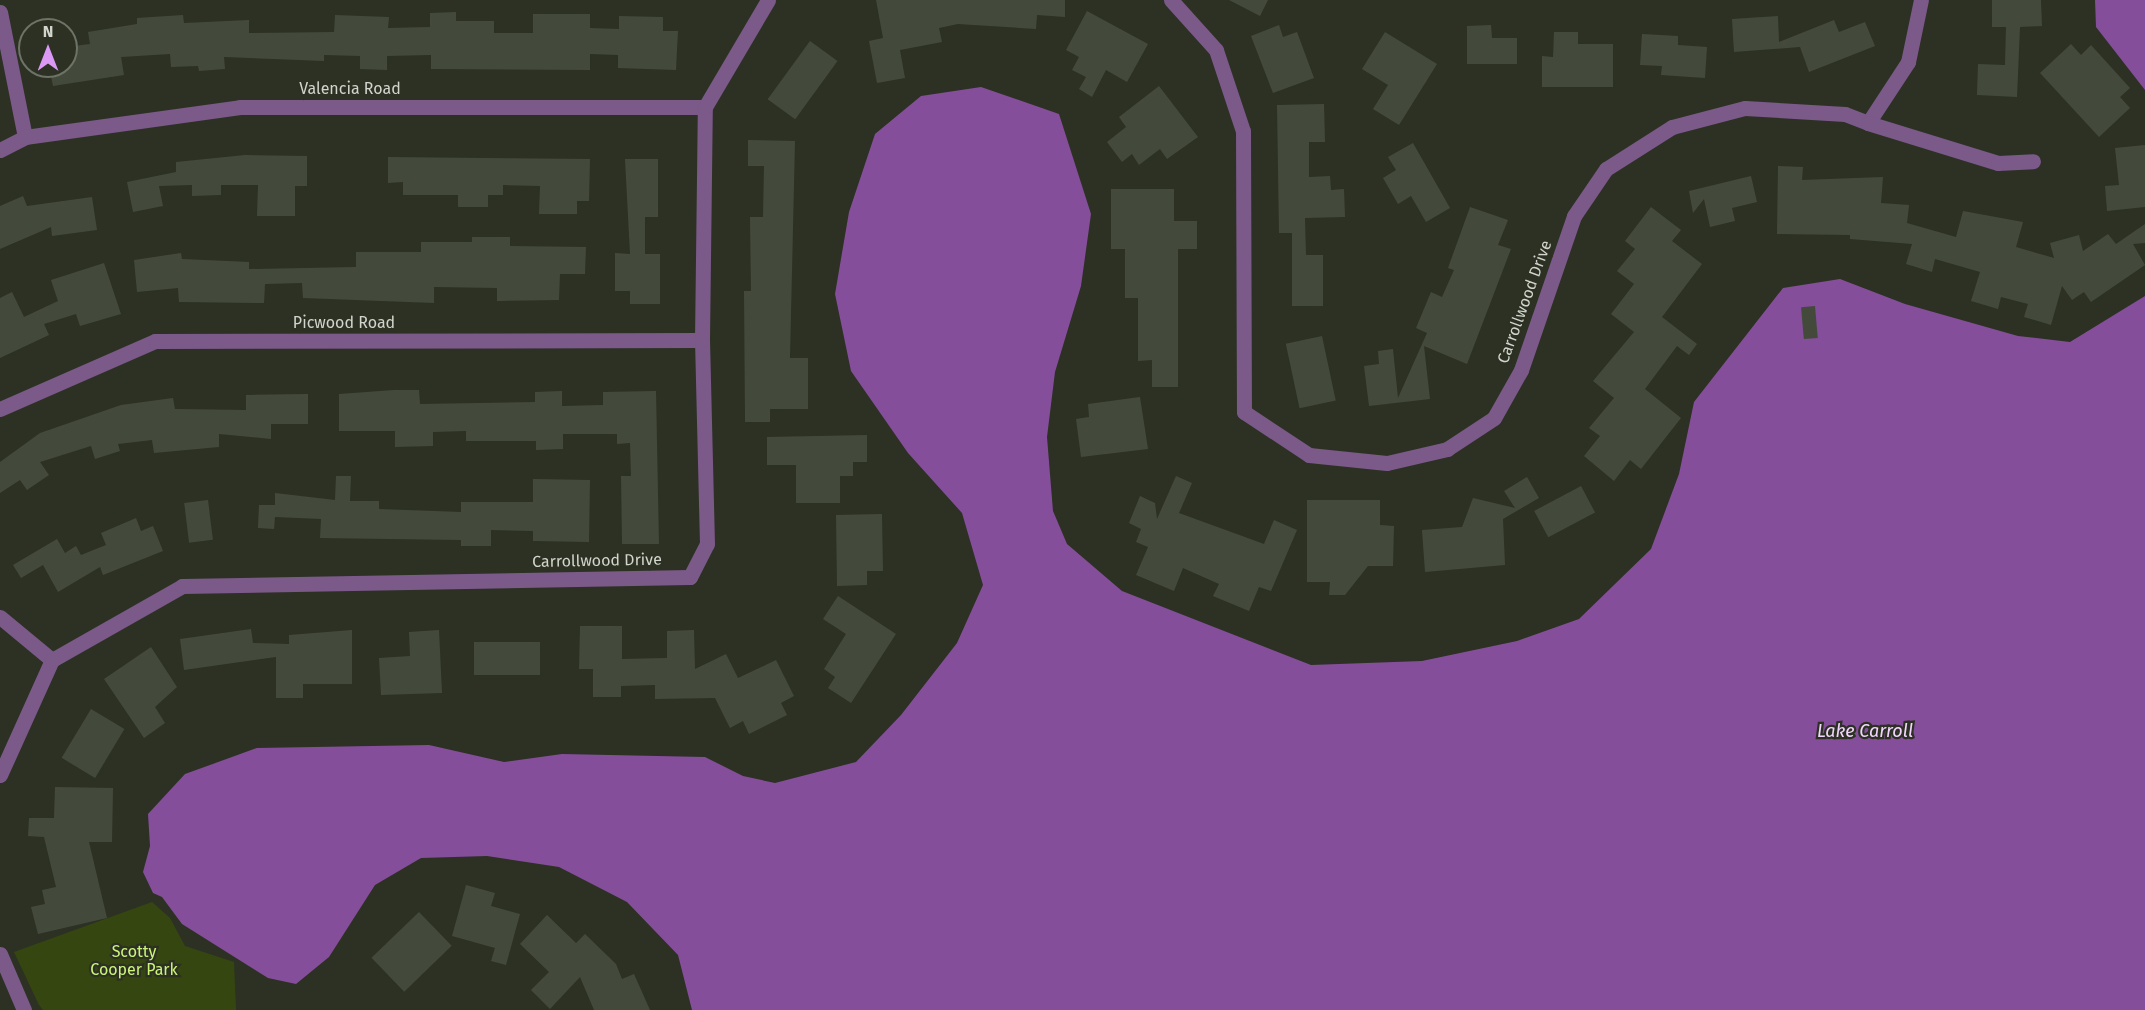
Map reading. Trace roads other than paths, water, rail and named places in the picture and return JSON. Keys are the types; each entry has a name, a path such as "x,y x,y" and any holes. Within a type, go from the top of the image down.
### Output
{"street":[{"name":"Carrollwood Drive","path":"52,660 182,586 690,577 707,544 702,340 705,107 768,0"},
{"name":"Carrollwood Drive","path":"1171,0 1216,50 1243,131 1244,412 1308,455 1387,463 1447,449 1494,418 1521,370 1574,216 1605,170 1672,127 1745,108 1845,114 1998,162 2033,161"},
{"path":"1868,123 1908,62 1921,0"},
{"path":"0,12 25,137"},
{"name":"Valencia Road","path":"0,150 25,137 240,107 705,107"},
{"name":"Picwood Road","path":"0,409 155,341 702,340"},
{"path":"0,617 52,660 0,775"},
{"path":"0,954 24,1010"}],"water":[{"path":"2095,0 2145,0 2145,90 2096,27"},
{"name":"Lake Carroll","path":"981,87 1059,114 1091,214 1081,286 1055,372 1047,437 1053,511 1067,544 1122,591 1311,665 1422,661 1517,641 1579,619 1651,549 1679,474 1694,402 1783,288 1840,279 1905,304 2018,336 2070,342 2145,296 2145,1010 692,1010 678,955 627,902 559,867 487,856 421,858 375,885 329,957 296,984 268,978 182,924 162,897 153,893 143,872 150,846 148,814 185,774 257,748 429,745 504,762 562,754 705,757 743,776 775,783 856,762 901,715 957,643 983,585 962,513 908,453 851,371 835,294 849,212 875,134 921,96"}],"park label":[{"name":"Scotty Cooper Park","path":"134,961"}]}
